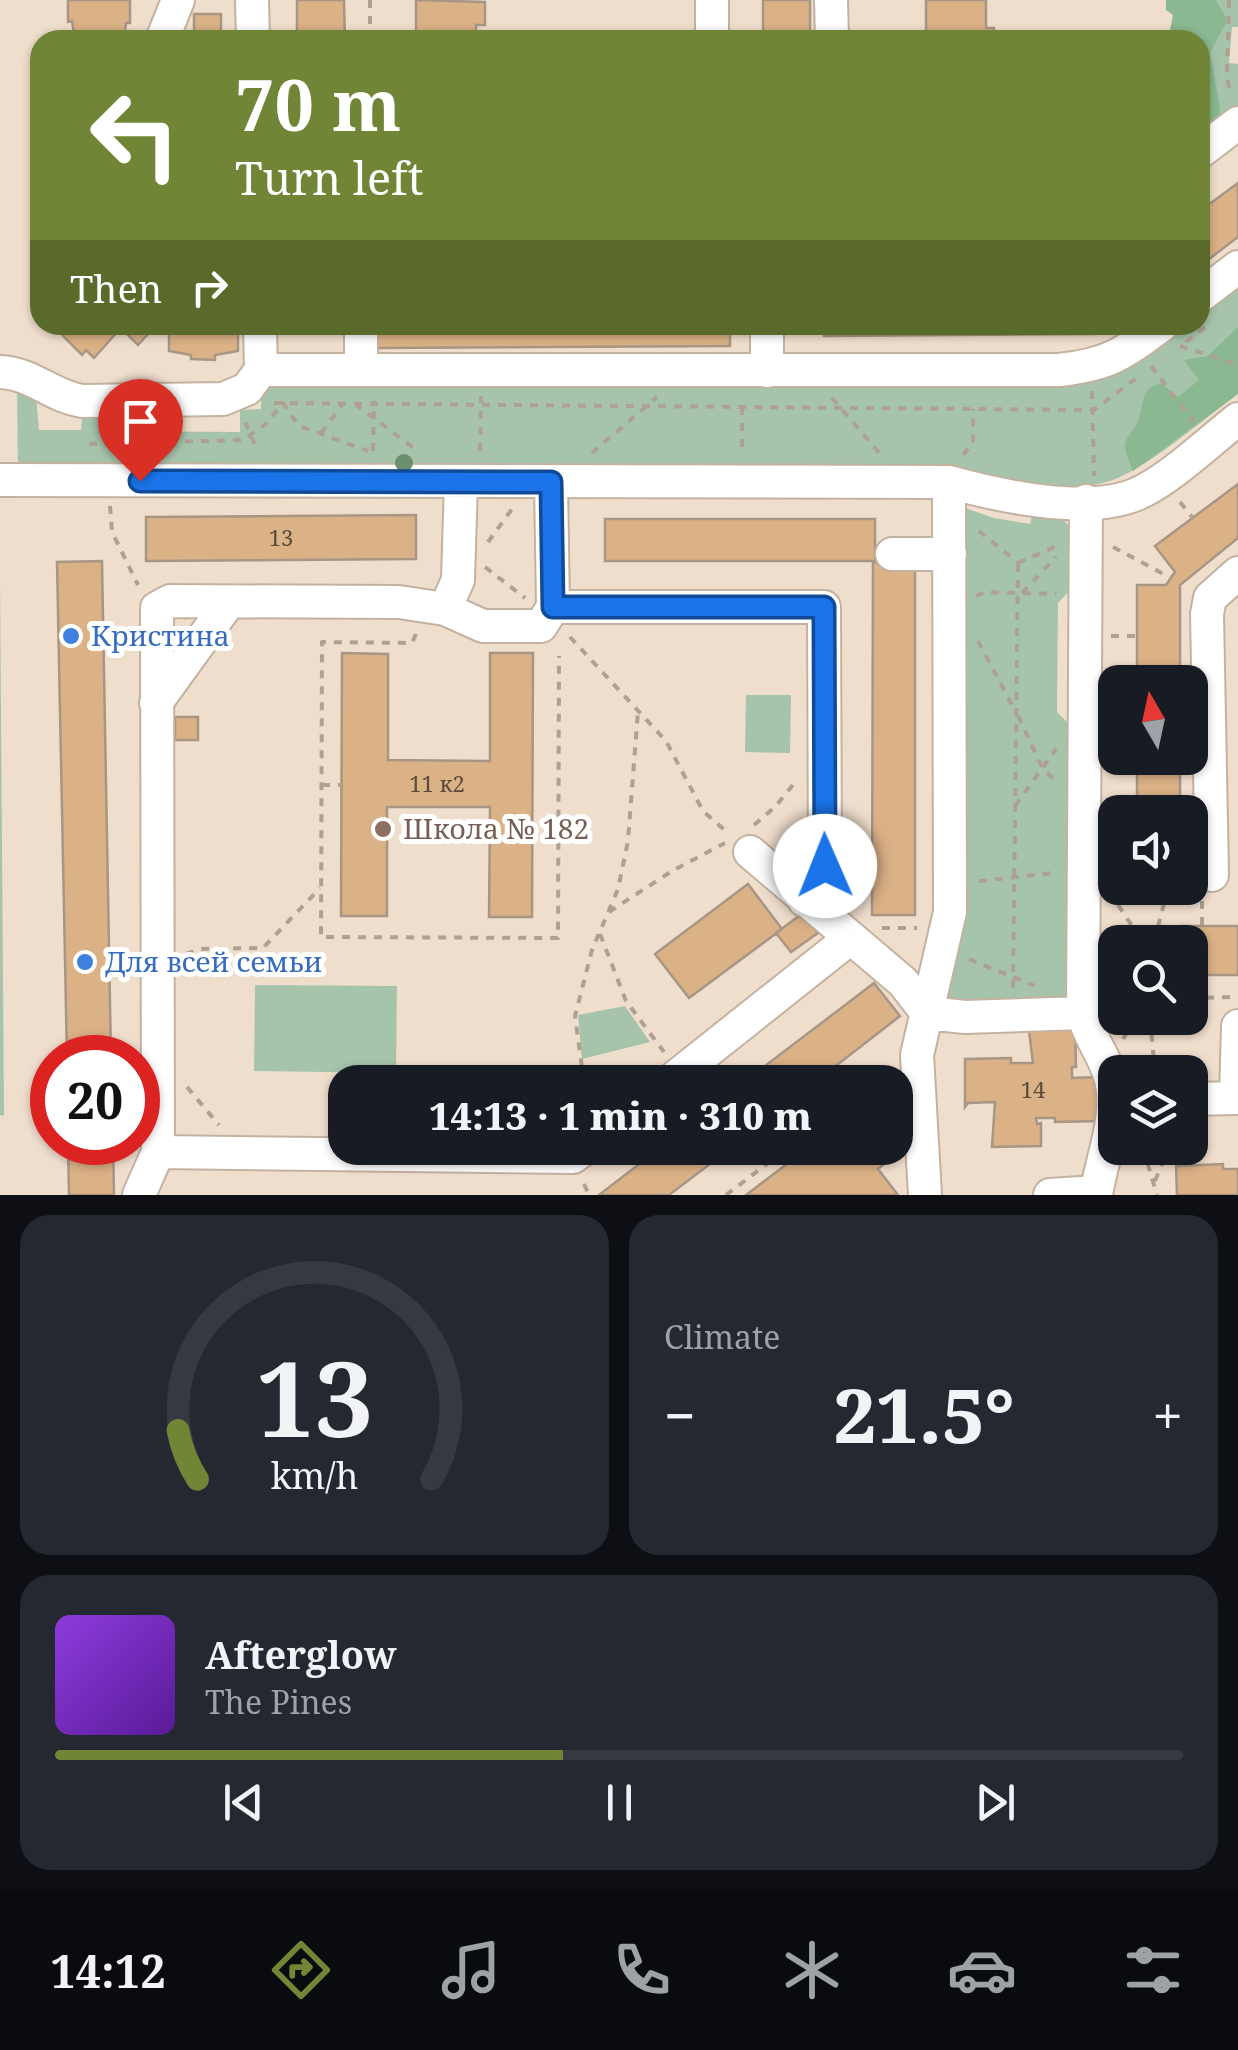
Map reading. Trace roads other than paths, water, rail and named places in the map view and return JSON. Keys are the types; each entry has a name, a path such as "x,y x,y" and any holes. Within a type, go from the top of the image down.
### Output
{"lane":[{"path":"166,30 178,0"},
{"path":"252,0 253,30"},
{"path":"712,0 712,30"},
{"path":"831,0 832,30"},
{"path":"1210,144 1238,123"},
{"path":"1210,288 1238,267"},
{"path":"0,372 28,376 60,397 82,401 224,399 247,389 261,370 260,335"},
{"path":"361,335 361,369"},
{"path":"767,335 767,371"},
{"path":"261,370 1042,370 1089,366 1115,358 1135,345 1171,336"},
{"path":"0,480 950,482 1086,517 1114,500 1139,493 1238,419"},
{"path":"445,609 468,551 470,481"},
{"path":"158,1035 157,608 170,601 399,602 445,609 483,626 541,626 551,612 542,481"},
{"path":"924,1185 917,1054 944,938 950,884 950,482"},
{"path":"1086,517 1085,712 1096,875 1084,1013 1087,1029 1101,1055"},
{"path":"892,554 950,554"},
{"path":"1213,875 1207,614 1210,598 1238,573"},
{"path":"156,703 229,602"},
{"path":"551,612 824,607 825,866 818,886 804,900"},
{"path":"742,845 903,982 927,1012 965,1017 1084,1013"},
{"path":"691,1065 843,934"},
{"path":"1208,1099 1237,1098 1238,1026"},
{"path":"160,1152 328,1154"},
{"path":"139,1195 152,1165"},
{"path":"906,1165 924,1185"},
{"path":"1050,1195 1096,1194 1102,1165"}],"place":[{"name":"Кристина","path":"71,636"},
{"name":"Школа № 182","path":"383,829"},
{"name":"Для всей семьи","path":"85,962"}]}
